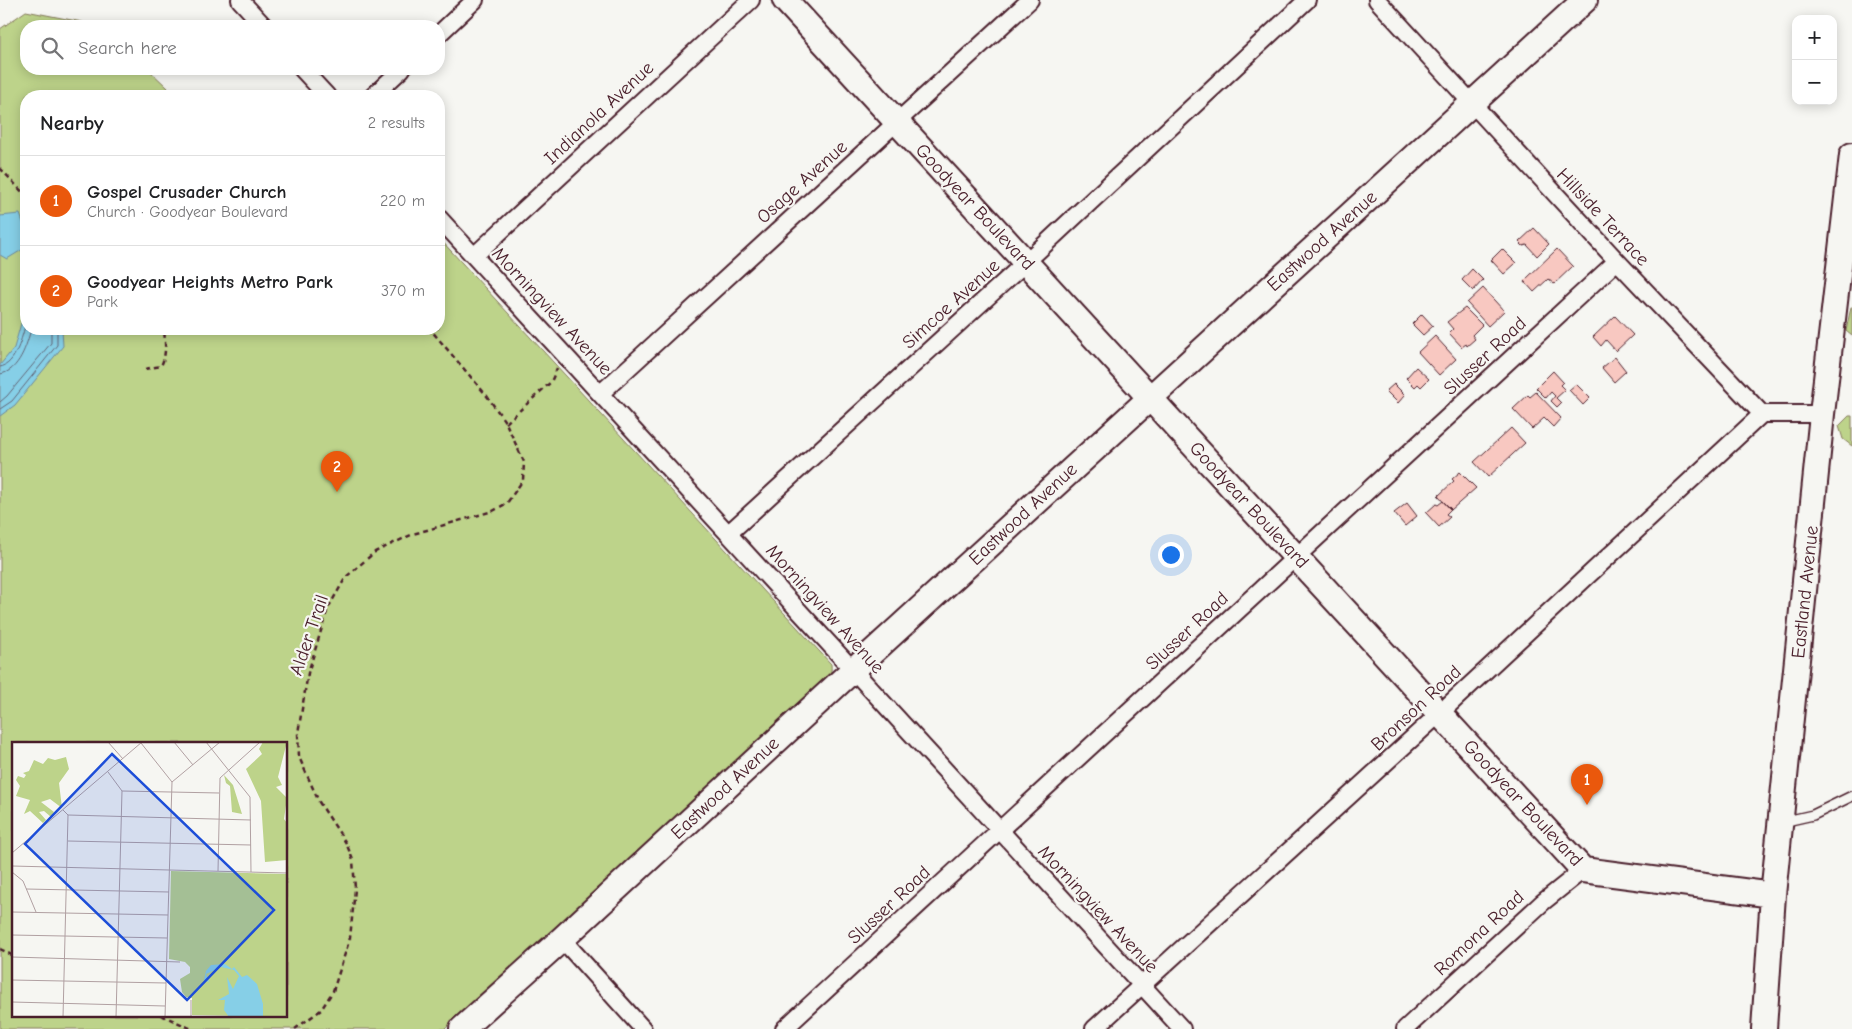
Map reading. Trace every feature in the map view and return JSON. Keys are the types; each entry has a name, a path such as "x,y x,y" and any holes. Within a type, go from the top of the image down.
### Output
{"street":[{"path":"240,0 258,20"},
{"path":"445,28 475,0"},
{"name":"Indianola Avenue","path":"474,256 751,0"},
{"name":"Goodyear Boulevard","path":"786,0 1583,870 1773,895"},
{"name":"Osage Avenue","path":"601,393 1030,0"},
{"name":"Simcoe Avenue","path":"729,533 1026,262 1307,0"},
{"name":"Hillside Terrace","path":"1377,0 1617,262 1762,414"},
{"name":"Eastwood Avenue","path":"462,1029 1585,0"},
{"path":"307,75 321,90"},
{"path":"379,90 396,75"},
{"name":"Eastland Avenue","path":"1764,1029 1773,895 1822,414 1852,155"},
{"name":"Morningview Avenue","path":"445,225 1182,1029"},
{"name":"Slusser Road","path":"784,1029 1617,262"},
{"path":"1762,414 1822,414"},
{"name":"Bronson Road","path":"1094,1029 1440,713 1762,414"},
{"name":"Romona Road","path":"1405,1029 1543,902 1583,870"},
{"path":"562,939 643,1029"}],"lane":[{"path":"1781,822 1813,815 1852,796"}],"path":[{"path":"0,168 20,190"},
{"path":"145,369 161,366 165,359 165,335"},
{"name":"Alder Trail","path":"295,1029 321,1010 333,991 350,938 355,889 353,860 346,843 319,802 300,757 298,733 308,673 328,608 346,577 375,552 413,534 494,511 507,503 523,480 524,462 506,423 487,396 435,335"},
{"path":"506,423 551,382 563,352"},
{"path":"0,949 12,955"},
{"path":"163,1016 192,1029"}],"green space":[{"path":"26,11 72,20 20,20 20,75 154,75 168,88 167,90 20,90 20,335 445,335 445,245 831,664 831,671 830,676 822,685 445,1029 0,1029 0,29"},
{"path":"1852,307 1852,336 1846,331"},
{"path":"1849,416 1852,416 1852,446 1843,439 1839,426"}],"water":[{"path":"20,214 20,251 7,259 0,255 0,216"},
{"path":"20,327 20,335 62,335 63,346 15,405 0,416 0,365 14,348"}],"building":[{"path":"1534,228 1549,244 1537,256 1527,245 1523,246 1519,242"},
{"path":"1502,249 1516,263 1504,274 1491,260"},
{"path":"1557,249 1573,266 1554,284 1548,279 1534,292 1524,281"},
{"path":"1472,269 1483,280 1473,291 1462,280"},
{"path":"1483,288 1504,311 1488,326 1467,303"},
{"path":"1465,308 1482,325 1472,335 1475,339 1467,346 1466,344 1462,347 1449,333 1453,329 1447,322"},
{"path":"1422,314 1433,326 1423,335 1412,324"},
{"path":"1615,316 1633,335 1616,351 1606,340 1601,346 1593,337"},
{"path":"1435,336 1456,359 1439,375 1418,352"},
{"path":"1615,357 1626,371 1614,382 1602,368"},
{"path":"1416,367 1429,379 1421,387 1418,384 1415,387 1406,378"},
{"path":"1553,371 1563,382 1560,385 1565,390 1556,398 1561,403 1557,407 1551,401 1555,396 1551,392 1546,398 1536,388"},
{"path":"1394,384 1405,395 1398,403 1386,391"},
{"path":"1576,384 1590,398 1583,405 1569,390"},
{"path":"1536,392 1561,418 1553,427 1544,418 1532,429 1513,409 1528,395 1530,397"},
{"path":"1511,428 1525,443 1488,477 1474,462"},
{"path":"1460,472 1476,488 1451,510 1438,496 1454,481 1452,479"},
{"path":"1443,501 1451,509 1446,514 1450,517 1439,527 1426,513 1436,504 1438,505"},
{"path":"1407,503 1417,516 1405,526 1394,513"}],"place":[{"name":"Goodyear Heights Metro Park","path":"337,492"},
{"name":"Gospel Crusader Church","path":"1587,805"}]}
